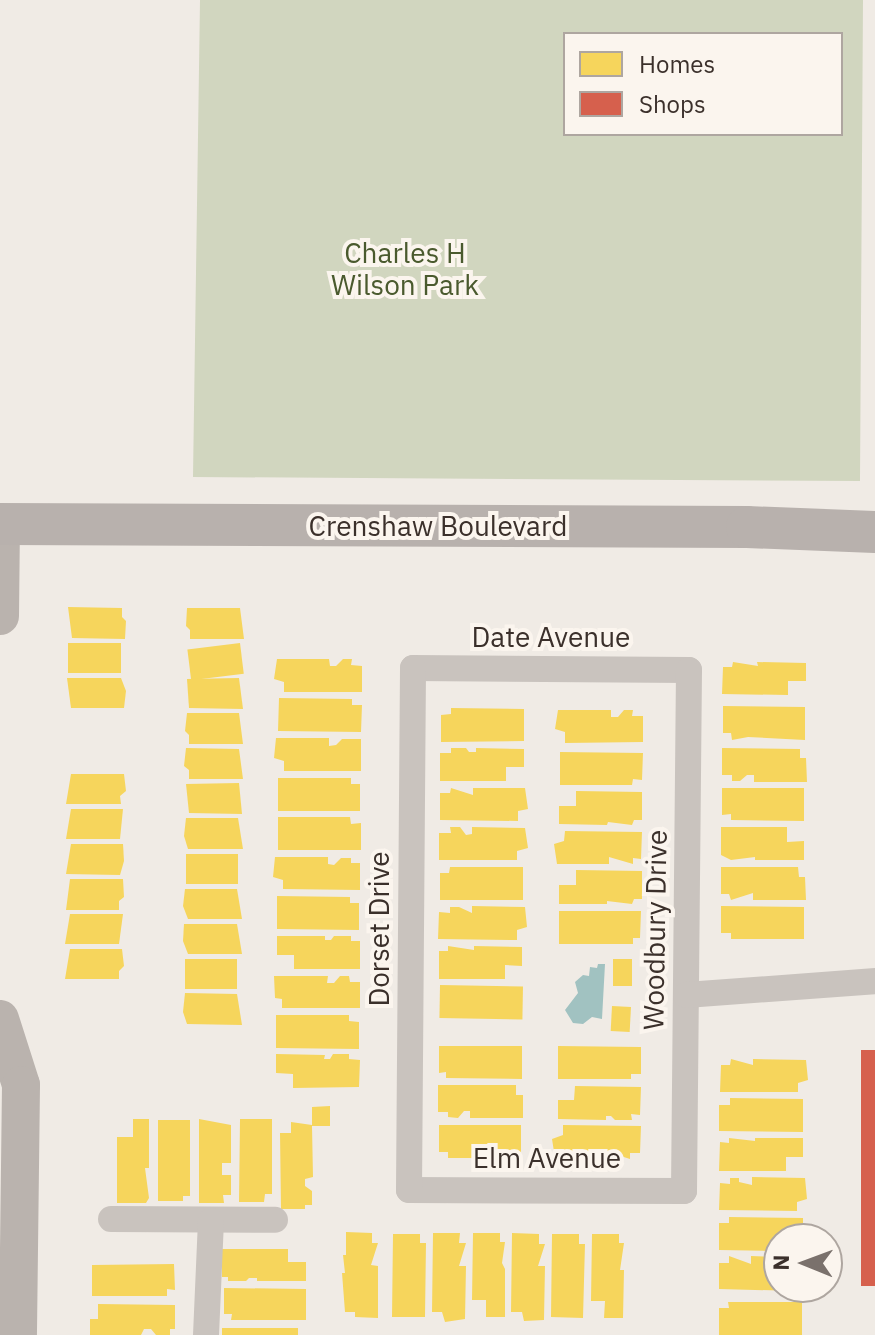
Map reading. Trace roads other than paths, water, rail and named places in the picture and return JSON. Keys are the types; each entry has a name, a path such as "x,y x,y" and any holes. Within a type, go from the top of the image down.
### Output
{"main road":[{"name":"Crenshaw Boulevard","path":"1,524 747,527 875,532"},
{"path":"0,616 1,524"},
{"path":"0,1019 21,1085 9,1235 18,1335"}],"street":[{"name":"Date Avenue","path":"413,668 689,670"},
{"name":"Dorset Drive","path":"409,1190 413,668"},
{"name":"Woodbury Drive","path":"684,1191 689,670"},
{"path":"686,995 875,981"},
{"name":"Elm Avenue","path":"409,1190 684,1191"},
{"path":"111,1219 275,1220"},
{"path":"206,1335 211,1221"}],"water":[{"path":"598,964 605,964 602,1019 592,1017 583,1024 573,1023 565,1010 578,993 575,982 583,975 589,976 590,967 597,968"}],"park label":[{"name":"Charles H Wilson Park","path":"405,269"}]}
